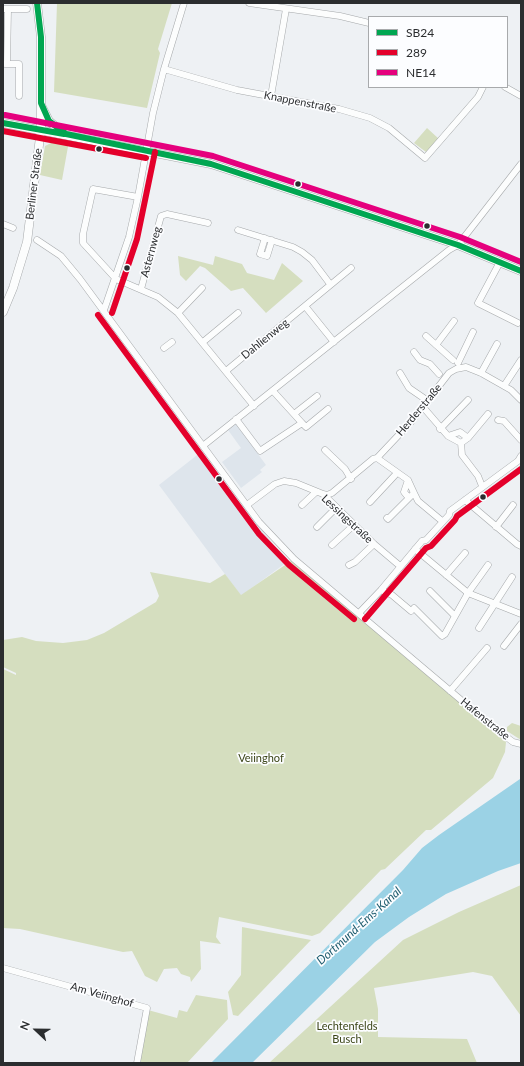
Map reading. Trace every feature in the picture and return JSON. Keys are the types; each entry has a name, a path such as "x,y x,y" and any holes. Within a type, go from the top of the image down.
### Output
{"main road":[{"name":"Berliner Straße","path":"3,312 13,288 26,242 41,130 41,37 37,3"},
{"path":"41,103 48,121 66,134"},
{"path":"3,123 66,134 211,164 458,245 521,271"}],"street":[{"path":"104,310 116,279 129,237 138,197 153,113 164,69 184,3"},
{"path":"249,3 340,16 368,23"},
{"path":"19,96 19,64 5,64 6,9 27,9"},
{"path":"271,96 286,9"},
{"name":"Knappenstraße","path":"164,69 218,85 339,109 370,118 389,128 425,158 478,96 482,88"},
{"path":"507,88 521,96"},
{"path":"204,445 449,250 458,245 519,172 521,164"},
{"path":"138,197 93,189 83,234 83,243 116,279 158,298 178,313 254,406"},
{"name":"Asternweg","path":"141,289 162,216 167,214 208,223"},
{"path":"3,224 13,228"},
{"path":"238,230 272,240 302,252 312,260 330,284"},
{"path":"265,238 260,254 267,256 272,240"},
{"name":"Hafenstraße","path":"37,240 61,256 104,310 265,529 294,559 450,691 513,742 521,744"},
{"path":"500,262 478,303 518,323"},
{"name":"Dahlienweg","path":"226,371 351,268"},
{"path":"178,313 202,288"},
{"path":"305,306 334,342"},
{"path":"203,342 238,313"},
{"path":"436,345 454,322"},
{"path":"426,336 455,362 473,332"},
{"path":"164,348 172,342"},
{"path":"481,373 497,344"},
{"path":"414,352 420,360 430,364 439,374"},
{"path":"504,386 521,360"},
{"name":"Herderstraße","path":"323,494 327,495 332,493 377,458 423,407 449,373 456,369 466,367 481,373 504,386 521,400"},
{"path":"400,373 409,388 428,401"},
{"path":"273,390 306,427 328,410"},
{"path":"294,414 317,396"},
{"path":"440,429 468,400"},
{"path":"423,407 440,429 448,436 461,443"},
{"path":"461,443 468,438 488,414"},
{"path":"236,419 260,451 302,423"},
{"path":"498,420 504,421 521,440"},
{"path":"448,436 460,432 468,438"},
{"path":"461,443 462,456 478,476 482,486"},
{"path":"325,450 345,469 351,478"},
{"path":"359,613 450,511 482,486 489,483 521,456"},
{"path":"377,458 408,480 414,493 423,505 442,521"},
{"path":"370,502 397,472"},
{"path":"408,480 404,492 408,498"},
{"name":"Lessingstraße","path":"247,505 274,484 284,481 296,483 323,494 374,544 400,566"},
{"path":"302,505 316,492"},
{"path":"387,518 388,519 414,493"},
{"path":"464,500 519,545 521,537"},
{"path":"496,527 513,505"},
{"path":"317,526 336,508"},
{"path":"332,545 354,525"},
{"path":"349,565 355,562 374,544"},
{"path":"415,549 468,593 521,614"},
{"path":"446,575 465,553"},
{"path":"438,641 448,630 468,593 488,565"},
{"path":"479,628 512,577"},
{"path":"381,590 392,595 413,610 442,636"},
{"path":"430,591 455,616"},
{"path":"504,646 521,624"},
{"name":"Hafenstraße","path":"450,691 487,648"},
{"name":"Am Veiinghof","path":"3,968 147,1008 137,1063"}],"shaded area":[{"path":"236,424 266,465 260,470 262,472 241,488 222,462 241,448 228,430"},
{"path":"201,452 287,562 241,596 159,485"}],"green space":[{"path":"57,3 172,3 158,49 160,53 147,108 54,92"},
{"path":"427,128 439,139 426,152 414,143"},
{"path":"59,139 69,141 62,180 40,175 45,146"},
{"path":"178,256 213,265 215,256 242,264 247,273 274,280 282,263 303,281 266,313 243,288 231,291 205,268 200,266 186,281 180,275"},
{"name":"Veiinghof","path":"291,561 440,682 504,737 506,742 505,752 493,778 431,830 426,830 385,869 381,870 320,933 312,936 219,917 216,937 221,944 200,941 201,969 191,982 190,977 181,974 177,968 164,969 157,982 145,976 132,951 123,952 20,929 3,928 3,669 16,675 16,673 3,667 3,640 22,637 36,641 63,643 87,640 104,633 156,602 159,596 150,572 210,583 225,574 241,595"},
{"path":"512,723 521,726 521,740 507,731 507,727"},
{"name":"Lechtenfelds Busch","path":"521,885 521,1016 492,976 473,972 374,988 378,1009 378,1037 467,1039 477,1063 269,1063 403,940 459,912"},
{"path":"242,927 311,940 238,1016 233,1015 228,992 241,975"},
{"path":"196,995 227,1000 228,1019 187,1063 139,1063 148,1010 177,1018 179,1010 187,1012"}],"water":[{"name":"Dortmund-Ems-Kanal","path":"520,779 521,863 498,871 446,894 409,917 375,942 252,1063 211,1063 403,870 422,848"}],"transit line":[{"name":"SB24","path":"37,3 41,37 41,103 49,121 66,134 211,164 458,245 521,271"},
{"name":"NE14","path":"5,115 213,156 460,237 521,262"},
{"name":"SB24","path":"3,123 64,134"},
{"name":"289","path":"3,131 146,158"},
{"name":"289","path":"112,313 137,239 155,152"},
{"name":"289","path":"98,315 259,534 289,565 354,619"},
{"name":"289","path":"365,619 426,548 431,546 457,516 521,469"}]}
